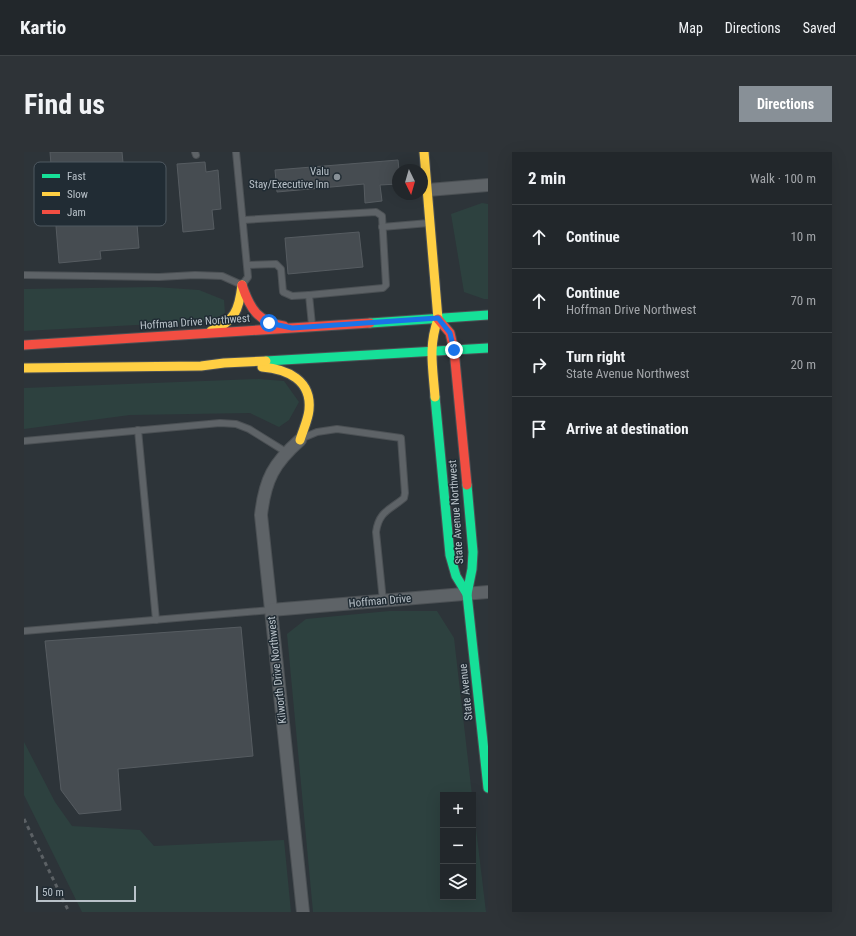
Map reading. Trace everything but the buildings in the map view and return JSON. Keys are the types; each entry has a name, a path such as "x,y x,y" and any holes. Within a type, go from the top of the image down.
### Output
{"main road":[{"name":"State Avenue Northwest","path":"424,152 425,164"},
{"name":"State Avenue Northwest","path":"428,190 438,318 433,333 431,352 450,555 453,570 459,584 467,594"},
{"path":"242,285 247,300 261,317 269,323 292,328"},
{"path":"201,335 221,327 231,321 237,312 242,285"},
{"name":"Hoffman Drive Northwest","path":"24,345 201,335 312,326 488,315"},
{"name":"State Avenue Northwest","path":"438,318 450,333 454,350 473,552 472,569 467,594"},
{"path":"201,366 224,362 488,348"},
{"path":"24,368 201,366 265,367 286,372 299,378 304,386 308,398 309,409 300,440"},
{"name":"State Avenue","path":"467,594 488,788"}],"street":[{"path":"428,190 488,185"},
{"name":"Kilworth Drive Northwest","path":"300,440 286,452 276,464 268,482 261,515 303,912"},
{"name":"Hoffman Drive","path":"271,610 488,592"}],"lane":[{"path":"24,275 159,277 195,275 222,276 242,285 248,276 236,152"},
{"path":"243,220 376,212 382,216 386,285 383,288 292,296 283,292 281,269 276,264 247,265"},
{"path":"382,227 430,223"},
{"path":"309,295 312,326"},
{"path":"24,441 220,423 236,424 249,429 286,452"},
{"path":"300,440 316,432 337,429 401,438 405,493 404,498 382,515 377,523 376,532 383,601"},
{"path":"138,430 156,620"},
{"path":"24,631 271,610"}],"green space":[{"path":"482,203 488,204 488,299 464,292 451,214"},
{"path":"155,287 199,290 224,300 225,313 211,321 24,331 24,289"},
{"path":"259,379 284,381 299,402 289,420 279,427 250,413 130,415 24,429 24,388"},
{"path":"389,611 437,611 454,638 472,792 440,792 440,900 476,900 476,829 486,912 313,912 287,634 306,619"},
{"path":"24,742 55,802 72,826 140,830 154,846 284,840 291,912 82,912 24,795"}],"railway":[{"path":"24,819 69,912"}],"traffic: fast":[{"path":"370,323 488,315"},
{"path":"266,361 488,348"},
{"path":"435,397 450,555 456,576 467,594"},
{"path":"467,485 473,552 472,569 467,594 488,788"}],"traffic: slow":[{"path":"424,152 438,319 432,348 435,397"},
{"path":"211,331 231,319 237,308 242,285"},
{"path":"24,368 201,366 224,363 266,361"},
{"path":"262,367 280,370 289,374 296,378 306,391 309,400 309,410 307,421 300,440"}],"traffic: jam":[{"path":"242,285 248,301 261,318 284,326"},
{"path":"438,319 450,333 454,350 467,485"},
{"path":"24,345 370,323"}],"place":[{"name":"Valu Stay/Executive Inn","path":"337,177"}],"route":[{"path":"269,323 292,328 438,318 450,333 454,350"}]}
